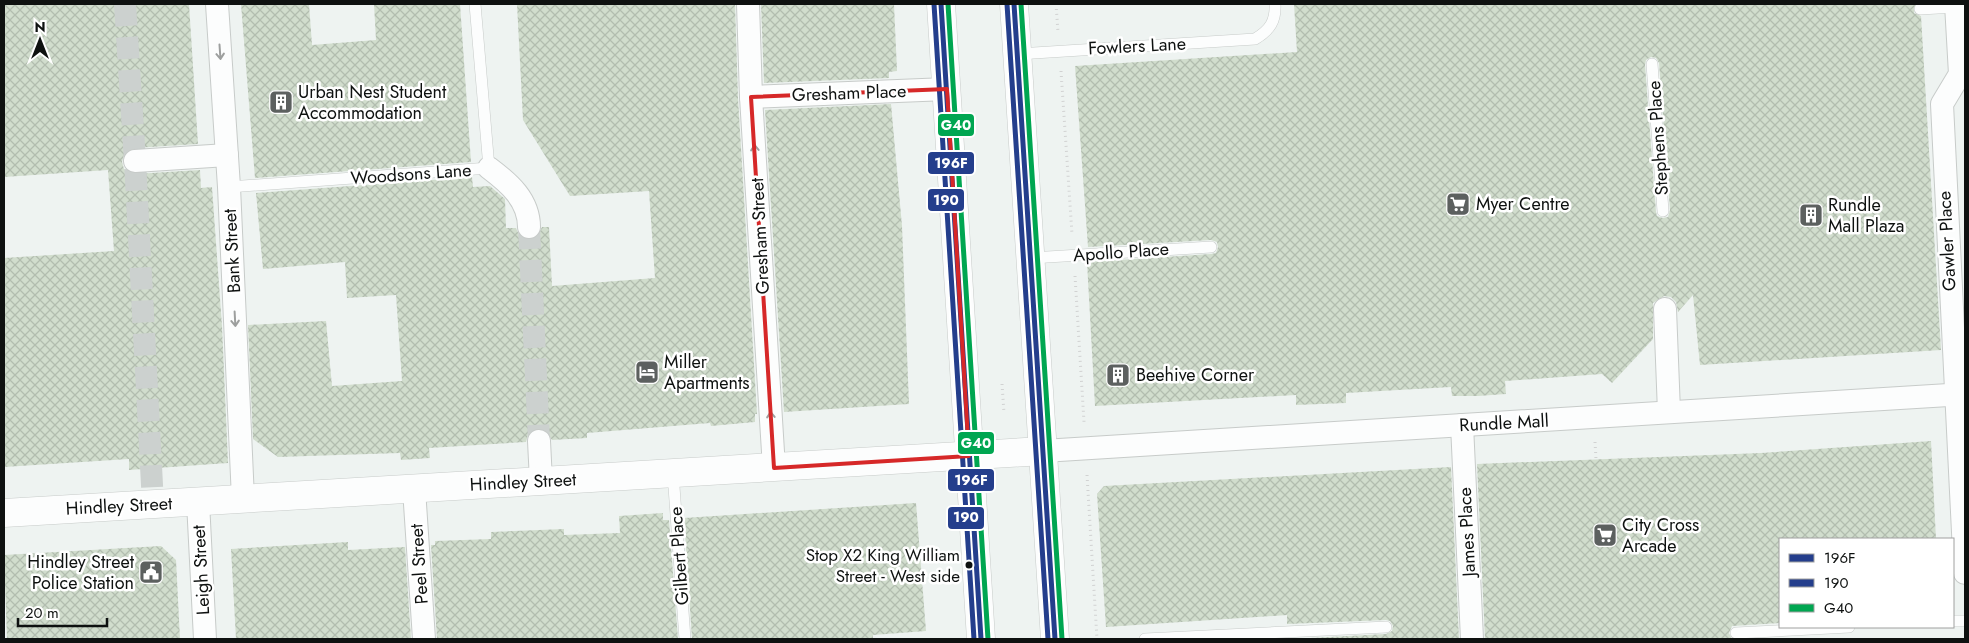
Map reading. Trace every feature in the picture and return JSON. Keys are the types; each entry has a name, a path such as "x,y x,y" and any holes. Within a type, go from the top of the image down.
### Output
{"main road":[{"path":"941,4 981,639"},
{"path":"1014,4 1055,639"},
{"name":"Hindley Street","path":"4,513 1043,451"}],"street":[{"name":"Bank Street","path":"217,4 229,187 243,499"},
{"name":"Gresham Street","path":"748,4 751,97 774,468"},
{"name":"Gawler Place","path":"1956,6 1963,74 1942,104 1960,395 1965,573"},
{"name":"Gresham Place","path":"751,97 947,89"},
{"path":"135,161 227,155"},
{"path":"489,168 513,186 529,216 530,227"},
{"path":"1665,309 1669,412"},
{"name":"Rundle Mall","path":"1043,451 1960,395"},
{"name":"James Place","path":"1462,425 1472,639"},
{"path":"539,441 541,481"},
{"name":"Peel Street","path":"414,489 424,639"},
{"name":"Leigh Street","path":"198,502 205,639"}],"lane":[{"name":"Woodsons Lane","path":"229,187 489,168 475,4"},
{"name":"Fowlers Lane","path":"1018,54 1255,39 1272,26 1275,4"},
{"path":"1920,9 1956,6"},
{"name":"Stephens Place","path":"1652,64 1663,211"},
{"name":"Apollo Place","path":"1031,258 1211,246"},
{"name":"Gilbert Place","path":"673,473 685,639"},
{"path":"1145,639 1386,627"},
{"path":"1736,633 1830,628"}],"path":[{"path":"1056,4 1097,639"},
{"path":"1002,384 1004,413"}],"highlighted area":[{"path":"947,89 969,456 774,468 751,97"}],"building":[{"path":"4,4 189,4 198,144 134,148 124,155 122,162 124,169 135,174 200,170 201,188 212,187 222,326 228,463 129,470 129,459 4,467 4,258 114,251 108,170 4,177"},
{"path":"241,4 309,4 312,45 376,40 374,4 460,4 471,162 255,178"},
{"path":"517,4 735,4 738,98 757,414 755,414 755,422 711,426 710,423 587,433 587,438 552,440 545,430 538,428 528,435 526,442 429,448 430,458 401,460 400,453 278,457 253,439 248,325 326,321 332,386 402,381 396,295 347,298 345,262 263,269 256,193 472,177 473,187 490,186 505,199 506,228 516,228 519,235 530,240 537,237 542,227 549,227 552,286 655,278 649,191 570,196 523,120"},
{"path":"761,4 894,4 897,71 889,72 889,78 764,83"},
{"path":"1294,4 1915,4 1914,13 1921,16 1941,350 1700,365 1693,295 1678,312 1676,302 1671,297 1664,296 1653,303 1653,339 1612,383 1602,374 1505,381 1506,394 1478,396 1452,396 1451,387 1346,393 1346,403 1296,405 1296,395 1095,406 1087,262 1211,254 1216,253 1218,247 1217,242 1211,240 1088,247 1075,66 1297,52","holes":["1651,57 1656,58 1659,63 1670,210 1668,217 1663,218 1657,216 1656,212 1645,65 1646,60"]},
{"path":"891,104 902,226 909,404 784,412 765,110"},
{"path":"1931,441 1936,538 1779,538 1779,623 1732,626 1729,633 1732,639 1485,639 1477,464 1761,453"},
{"path":"1451,467 1459,639 1291,639 1386,634 1392,631 1393,626 1390,621 1386,620 1287,624 1287,615 1106,627 1097,494 1104,486"},
{"path":"916,503 926,631 873,635 873,639 692,639 684,518"},
{"path":"663,513 663,520 669,520 678,639 437,639 431,545 435,545 435,541 491,539 491,532 564,529 564,535 620,533 619,516"},
{"path":"348,542 348,550 405,547 411,639 236,639 231,549"},
{"path":"161,546 176,560 180,639 7,639 4,555"}],"tunnel":[{"path":"125,4 153,504"},
{"path":"529,227 539,441"}],"transit line":[{"name":"190","path":"934,4 974,639"},
{"name":"196F","path":"941,4 981,639"},
{"name":"G40","path":"948,4 988,639"},
{"name":"190","path":"1007,4 1048,639"},
{"name":"196F","path":"1014,4 1055,639"},
{"name":"G40","path":"1021,4 1062,639"}],"place":[{"name":"Urban Nest Student Accommodation","path":"281,102"},
{"name":"Myer Centre","path":"1458,204"},
{"name":"Rundle Mall Plaza","path":"1811,215"},
{"name":"Miller Apartments","path":"647,372"},
{"name":"Beehive Corner","path":"1118,375"},
{"name":"City Cross Arcade","path":"1605,535"},
{"name":"Stop X2 King William Street - West side","path":"969,565"},
{"name":"Hindley Street Police Station","path":"151,572"}]}
